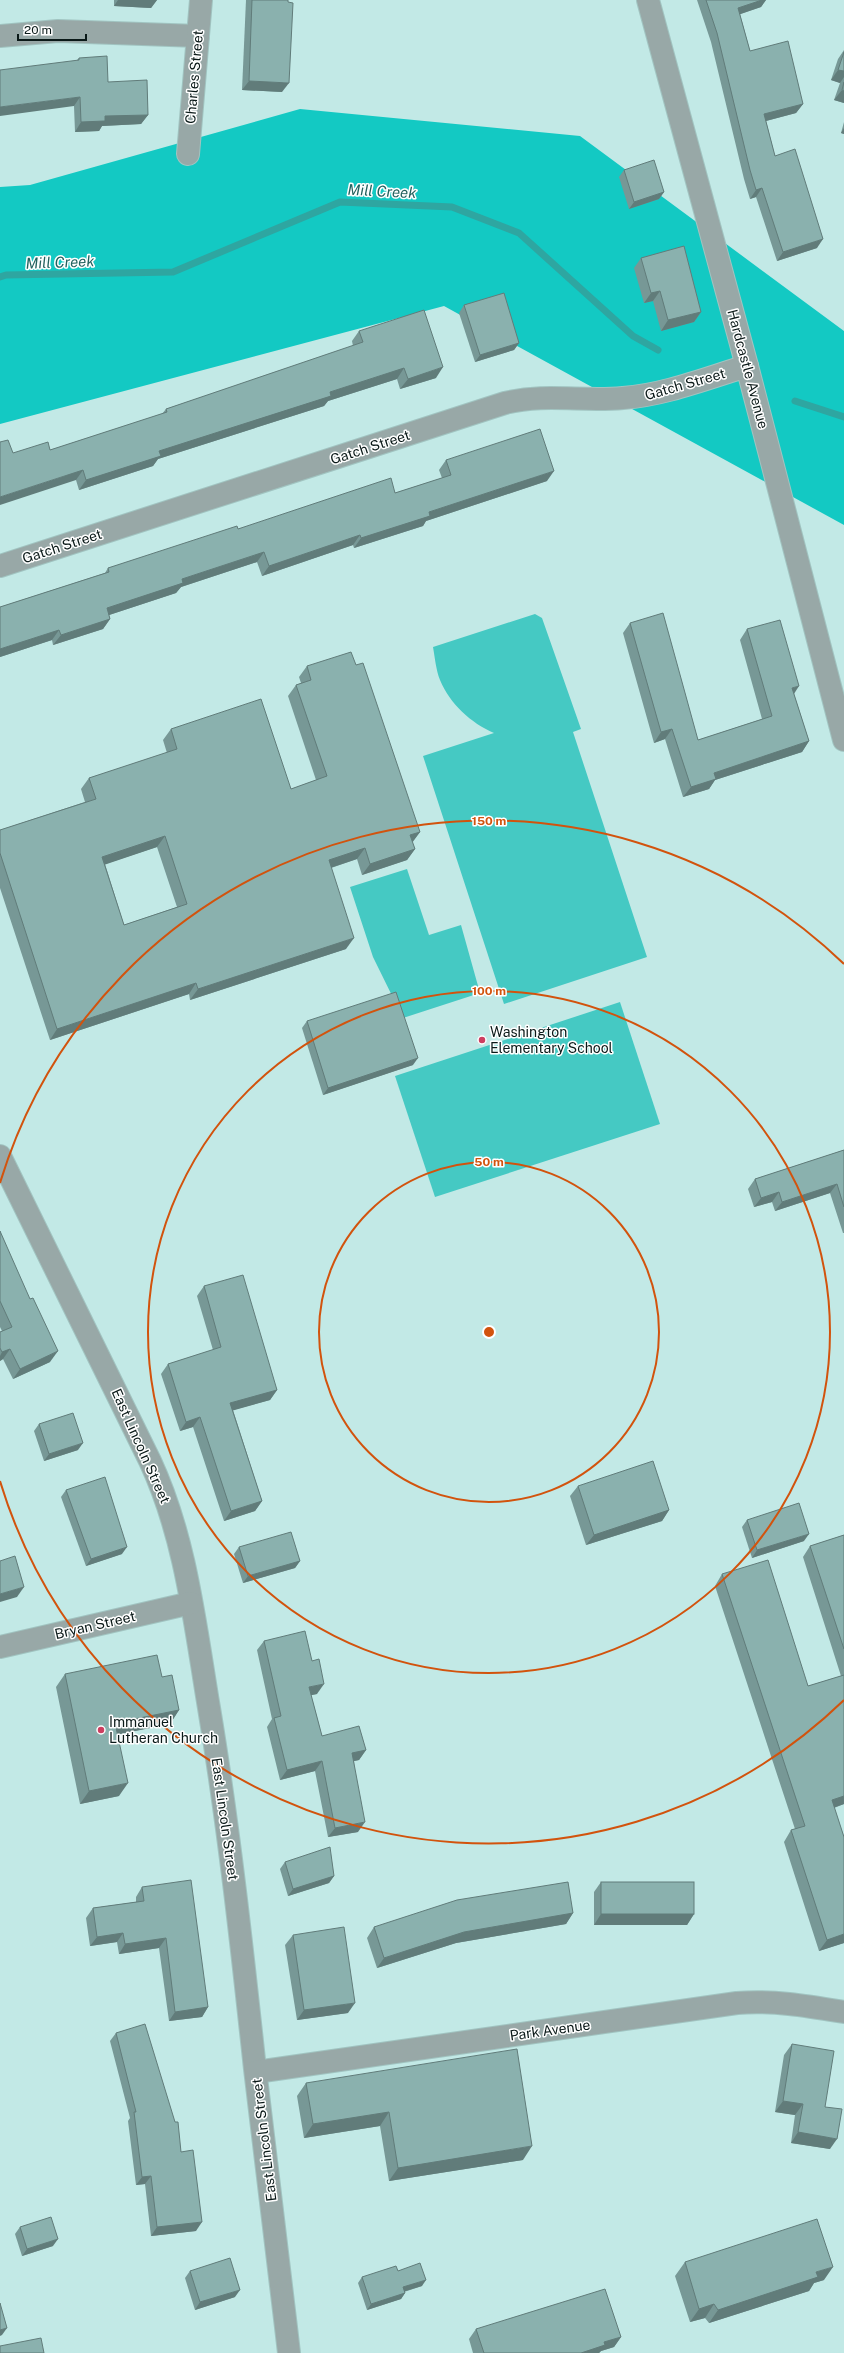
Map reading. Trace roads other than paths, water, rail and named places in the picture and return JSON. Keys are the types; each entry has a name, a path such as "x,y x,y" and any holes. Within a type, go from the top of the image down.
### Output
{"street":[{"name":"Charles Street","path":"188,154 200,0"},
{"name":"Hardcastle Avenue","path":"648,0 747,366 844,740"},
{"path":"0,36 58,31 198,36"},
{"name":"Gatch Street","path":"0,566 505,403 527,398 609,399 646,396 747,366"},
{"name":"East Lincoln Street","path":"0,1156 159,1480 174,1524 191,1603 228,1834 289,2353"},
{"name":"Bryan Street","path":"0,1647 191,1603"},
{"name":"Park Avenue","path":"256,2072 737,2003 761,2001 787,2002 844,2012"}],"waterway":[{"name":"Mill Creek","path":"0,277 6,275 173,272 340,202 452,207 519,233 633,336 658,350"},
{"name":"Mill Creek","path":"795,401 844,417"}],"place":[{"name":"Washington Elementary School","path":"482,1040"},
{"name":"Immanuel Lutheran Church","path":"101,1730"}]}
